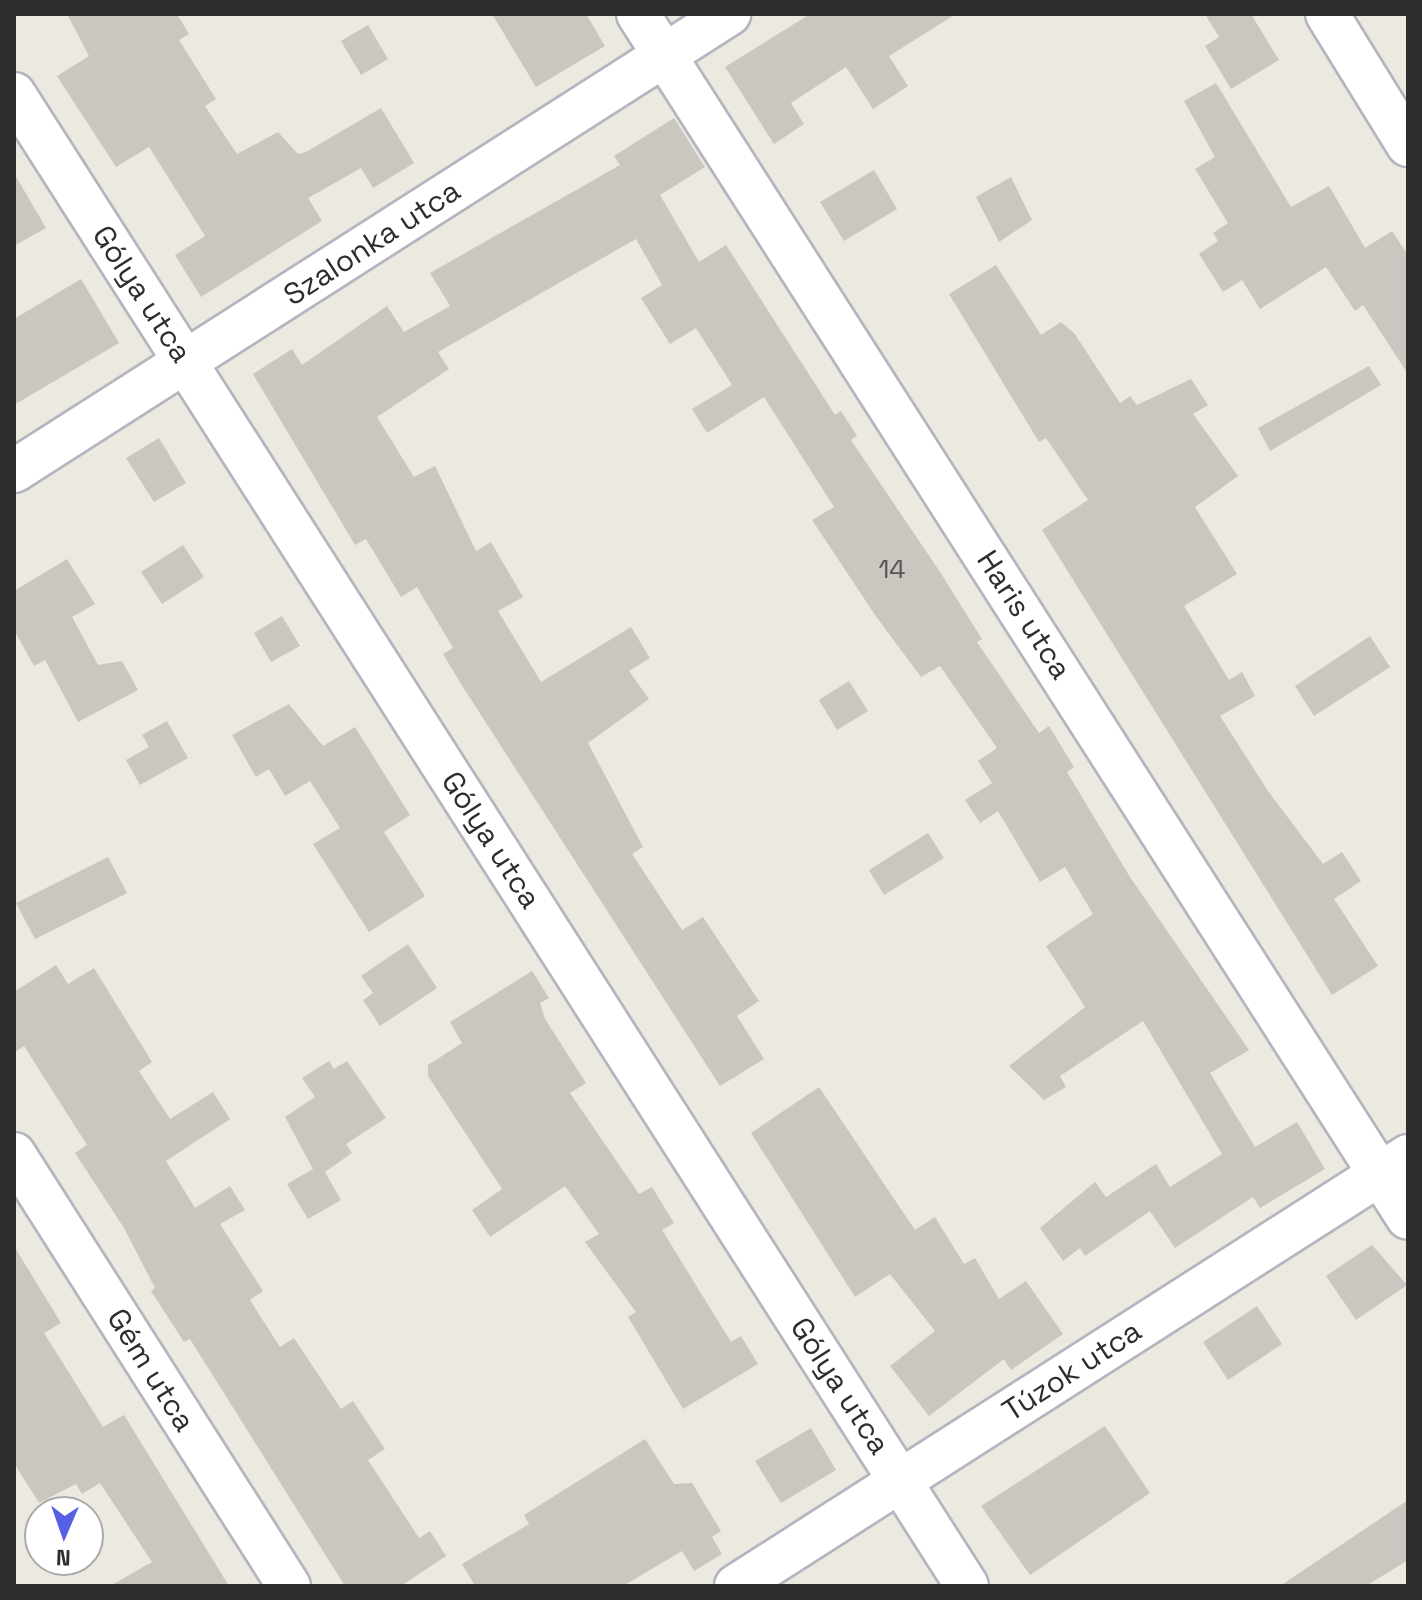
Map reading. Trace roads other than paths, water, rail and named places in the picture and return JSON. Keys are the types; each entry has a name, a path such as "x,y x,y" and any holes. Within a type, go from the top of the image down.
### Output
{"street":[{"name":"Haris utca","path":"638,14 1394,1165 1408,1218"},
{"name":"Szalonka utca","path":"14,471 729,14"},
{"path":"1327,14 1408,145"},
{"name":"Gólya utca","path":"14,94 967,1586"},
{"name":"Gém utca","path":"14,1154 289,1586"},
{"name":"Túzok utca","path":"736,1586 1394,1165"}]}
